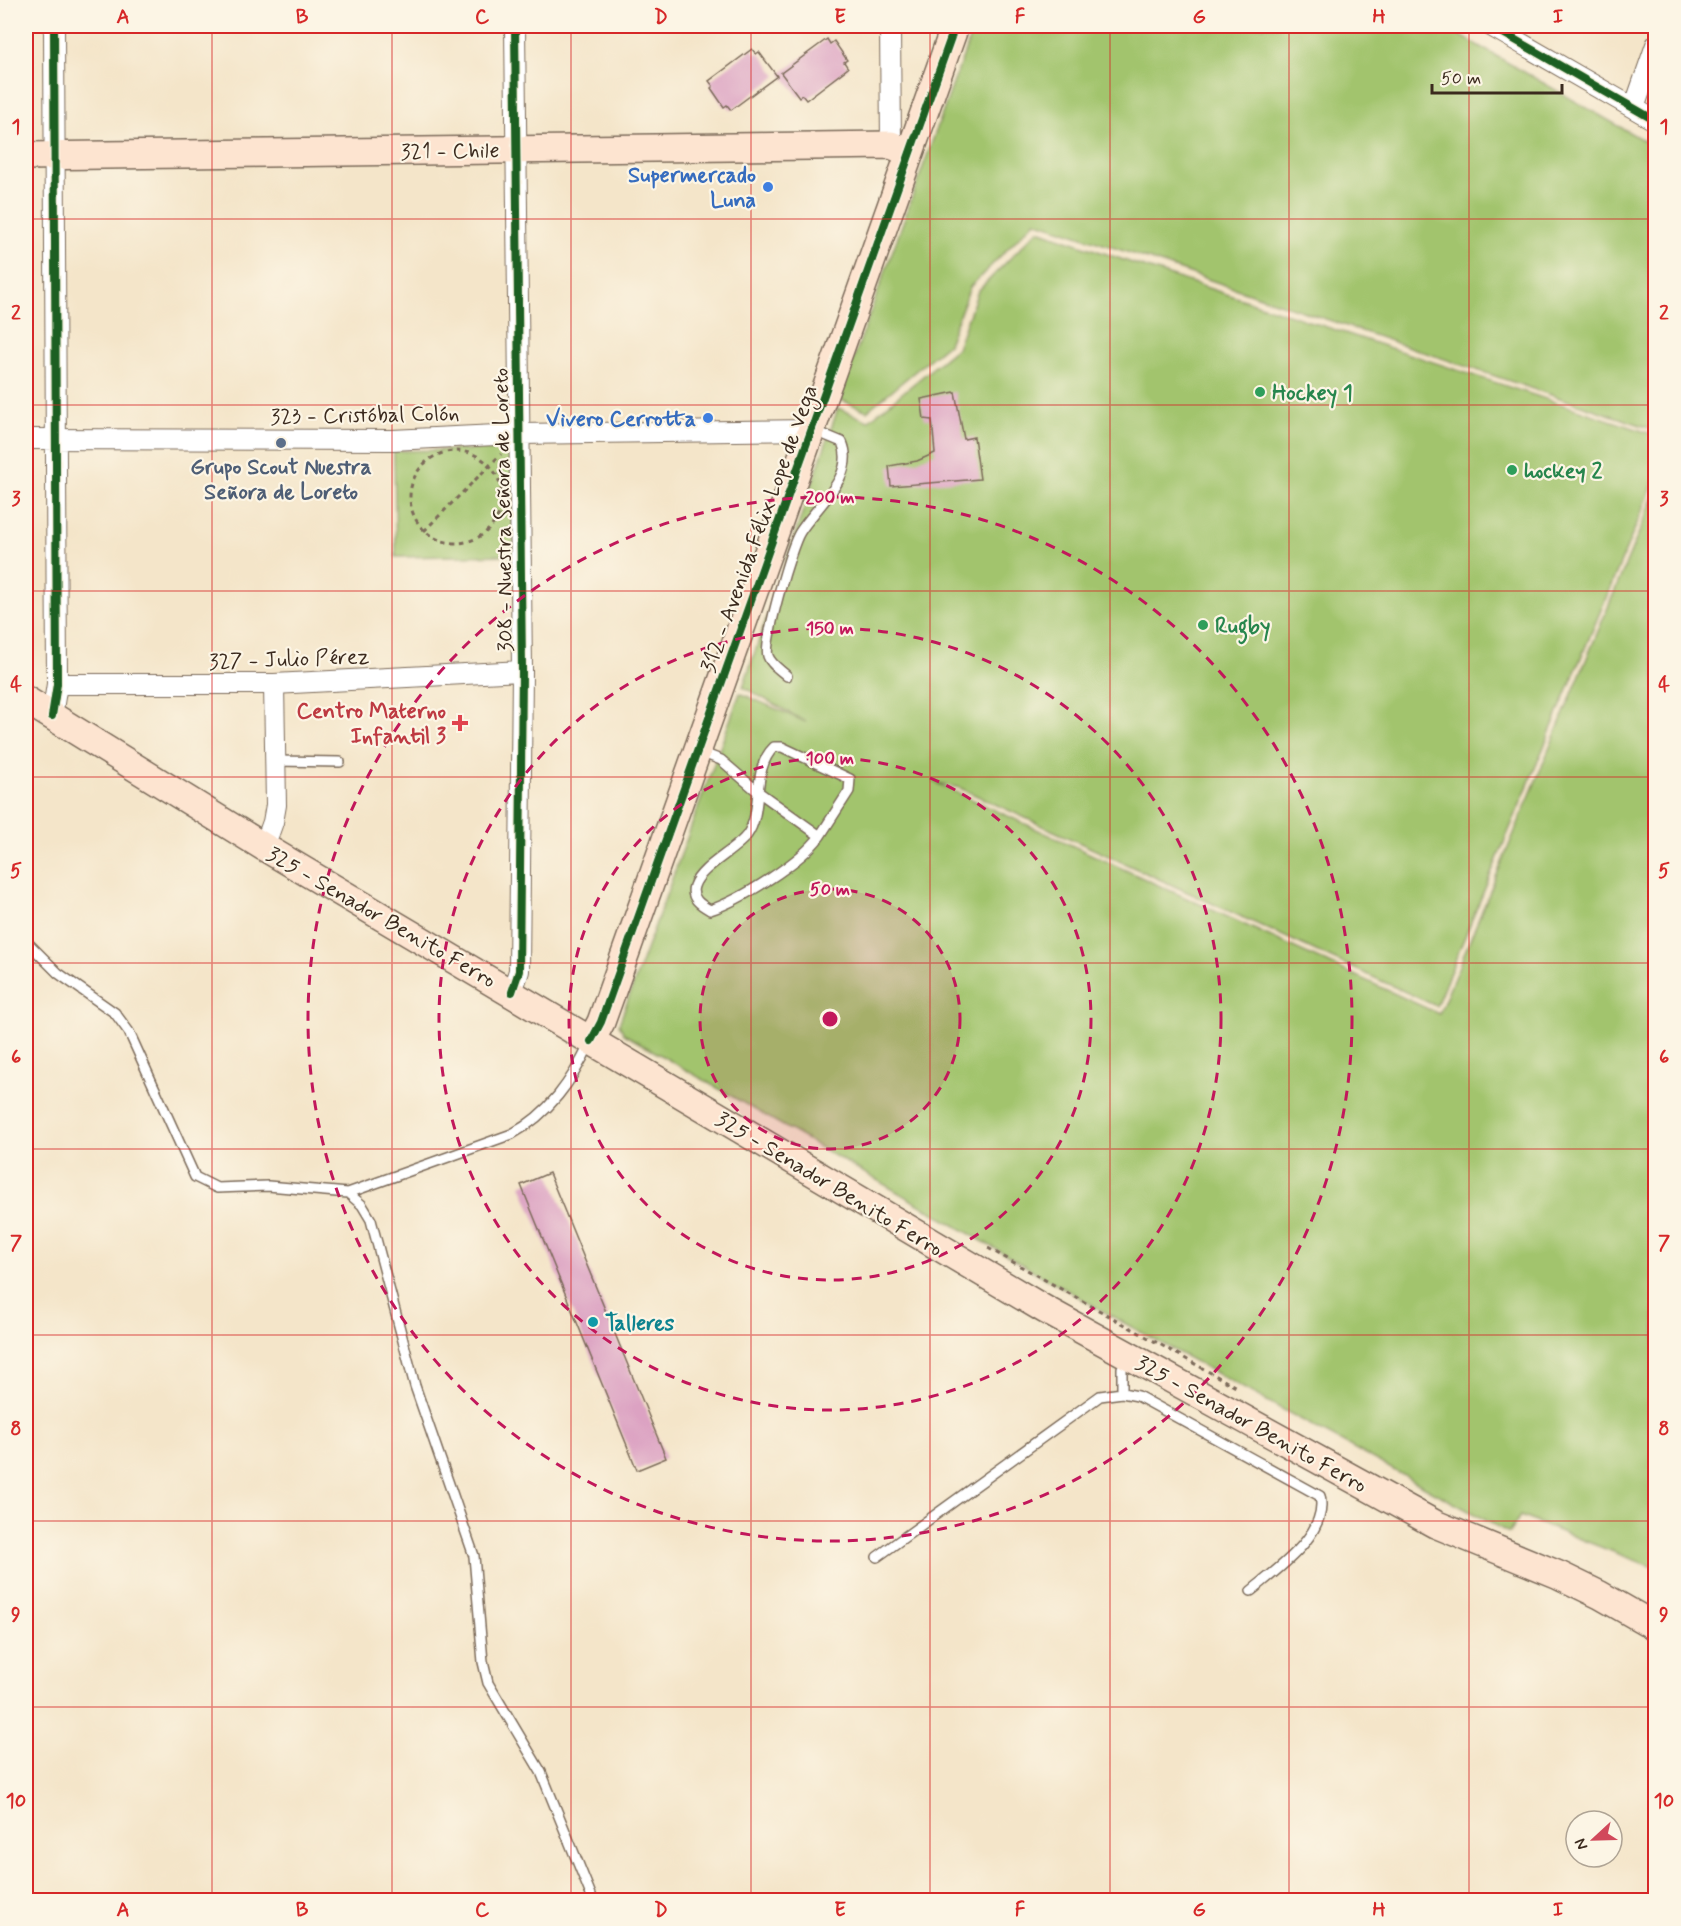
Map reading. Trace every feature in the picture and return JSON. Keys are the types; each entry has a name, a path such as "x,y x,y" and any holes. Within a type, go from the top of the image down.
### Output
{"street":[{"path":"52,716 57,684 58,437 54,26"},
{"name":"308 - Nuestra Señora de Loreto","path":"512,992 519,971 522,671 515,26"},
{"path":"890,26 899,149"},
{"name":"312 - Avenida Félix Lope de Vega","path":"591,1041 601,1022 812,430 899,149 955,26"},
{"path":"1491,26 1656,121"},
{"path":"1634,108 1656,45"},
{"name":"321 - Chile","path":"26,156 517,149 899,149"},
{"name":"323 - Cristóbal Colón","path":"26,439 58,437 392,440 519,434 812,430"},
{"name":"327 - Julio Pérez","path":"57,684 274,684 522,671"},
{"path":"264,847 276,805 274,684"},
{"name":"325 - Senador Benito Ferro","path":"26,700 264,847 1034,1303 1435,1524 1559,1575 1656,1627"}],"lane":[{"path":"787,676 772,663 766,646 793,544 840,479 847,452 843,442 812,430"},
{"path":"774,747 782,747 850,778 849,791 820,836 800,858 728,902 710,910 700,905 694,897 694,886 700,877 748,834 757,791 769,752 774,747"},
{"path":"698,751 721,760 757,791 820,836"},
{"path":"276,761 340,762"},
{"path":"26,941 58,973 115,1013 129,1032 195,1177 217,1188 268,1186 348,1193 512,1134 547,1110 581,1062 591,1041"},
{"path":"348,1193 362,1205 371,1220 415,1386 474,1556 483,1662 488,1683 541,1772 593,1900"},
{"path":"1122,1393 1122,1368 1129,1356"},
{"path":"877,1557 1100,1396 1122,1393 1138,1396 1320,1496 1320,1512 1302,1546 1251,1591"}],"path":[{"path":"462,451 478,456 490,467 499,481 502,497 496,521 485,534 471,542 454,544 438,540 424,531 414,518 410,502 411,485 424,464 445,452 462,451"},
{"path":"424,531 490,467"},
{"path":"985,1246 1244,1392"}],"green space":[{"path":"974,26 1444,26 1655,147 1655,430 1035,221 970,287 948,344 867,411 839,399"},
{"path":"1038,230 1655,435 1655,480 1436,1006 960,788 934,782 1439,1014 1655,494 1655,1568 1520,1516 1509,1533 1115,1318 624,1034 619,1024 740,693 806,722 743,687 838,408 868,421 957,348 978,291"},
{"path":"512,449 514,555 396,557 394,451"}],"building":[{"path":"827,39 830,44 834,41 847,60 844,62 848,68 806,100 802,95 799,97 781,73"},
{"path":"752,49 756,54 759,52 777,76 731,110 727,105 724,107 709,81"},
{"path":"955,392 964,439 974,437 980,479 891,486 889,466 917,461 935,453 932,420 924,419 921,399"},
{"name":"Talleres","path":"549,1173 666,1458 637,1470 521,1185"}],"cycle path":[{"path":"52,716 57,684 54,26"},
{"path":"512,992 519,971 522,671 515,26"},
{"path":"591,1041 601,1022 955,26"},
{"path":"1491,26 1656,121"}],"place":[{"name":"Supermercado Luna","path":"768,187"},
{"name":"Hockey 1","path":"1260,392"},
{"name":"Vivero Cerrotta","path":"708,418"},
{"name":"Grupo Scout Nuestra Señora de Loreto","path":"281,443"},
{"name":"hockey 2","path":"1512,470"},
{"name":"Rugby","path":"1203,625"},
{"name":"Centro Materno Infantil 3","path":"460,723"},
{"name":"Talleres","path":"593,1322"}]}
